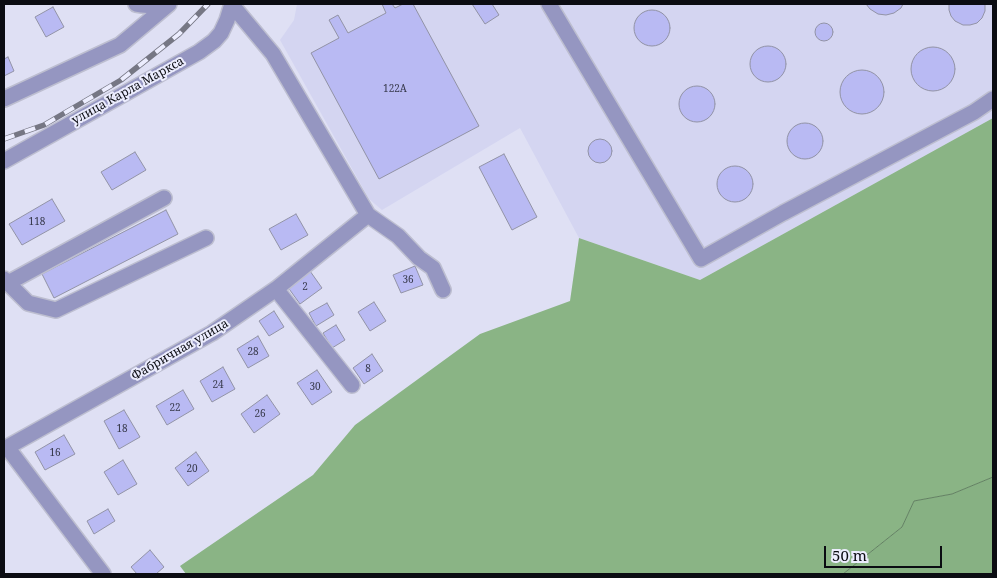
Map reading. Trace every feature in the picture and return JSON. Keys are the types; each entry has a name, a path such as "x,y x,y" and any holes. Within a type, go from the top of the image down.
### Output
{"street":[{"path":"136,4 167,5"},
{"path":"232,4 273,54 368,215 398,236 419,258 433,268 443,290"},
{"name":"улица Карла Маркса","path":"4,161 199,52 221,33 232,4"},
{"path":"549,4 701,259 783,213 974,112 993,99"},
{"path":"4,99 120,45 167,5"},
{"path":"164,198 6,281 28,303 56,310 206,238"},
{"name":"Фабричная улица","path":"5,448 212,333 276,289 368,215"},
{"path":"276,289 352,385"},
{"path":"5,448 103,574"}],"shaded area":[{"path":"297,4 993,4 993,118 700,280 579,238 520,128 382,210 369,199 280,40 294,20"},
{"path":"993,118 993,477 952,494 914,501 902,527 843,574 186,574 180,566 313,475 355,425 480,334 570,301 579,238 700,280"},
{"path":"993,477 993,574 843,574 902,527 914,501 952,494"}],"building":[{"path":"382,4 392,4 395,8 403,4 413,4 479,126 379,179 311,53 339,38 329,20 338,15 348,33 386,13"},
{"path":"472,4 492,4 499,15 485,24"},
{"path":"866,4 903,4 894,13 886,15 878,14"},
{"path":"949,4 985,4 985,11 977,23 963,25 955,21 951,16"},
{"path":"53,7 64,27 46,37 35,17"},
{"path":"652,10 659,11 665,15 669,21 669,35 665,41 659,45 652,46 645,45 639,41 635,35 634,28 635,21 639,15 645,11"},
{"path":"820,23 828,23 833,28 831,39 820,41 815,36 815,28"},
{"path":"768,46 775,47 781,51 785,57 785,71 781,77 775,81 768,82 761,81 755,77 751,71 750,64 751,57 755,51 761,47"},
{"path":"933,47 945,51 951,57 955,69 951,81 945,87 933,91 921,87 915,81 911,69 915,57 921,51"},
{"path":"8,57 14,71 4,76 4,59"},
{"path":"862,70 874,74 880,80 884,92 880,104 874,110 862,114 850,110 844,104 840,92 844,80 850,74"},
{"path":"697,86 704,87 710,91 714,97 714,111 710,117 704,121 697,122 690,121 684,117 680,111 679,104 680,97 684,91 690,87"},
{"path":"805,123 812,124 818,128 822,134 822,148 818,154 812,158 805,159 798,158 792,154 788,148 787,141 788,134 792,128 798,124"},
{"path":"600,139 605,140 611,146 611,156 605,162 600,163 595,162 589,156 588,151 589,146 595,140"},
{"path":"135,152 146,170 112,190 101,172"},
{"path":"504,154 537,217 512,230 479,167"},
{"path":"735,166 742,167 748,171 752,177 752,191 748,197 742,201 735,202 728,201 722,197 718,191 717,184 718,177 722,171 728,167"},
{"path":"52,199 65,221 22,245 9,224"},
{"path":"166,210 178,234 54,298 42,274"},
{"path":"296,214 308,235 281,250 269,229"},
{"path":"415,266 423,285 401,293 393,275"},
{"path":"310,271 322,288 300,304 287,286"},
{"path":"374,302 386,321 370,331 358,312"},
{"path":"327,303 334,315 316,326 309,313"},
{"path":"274,311 284,327 269,336 259,321"},
{"path":"336,325 345,340 332,348 323,333"},
{"path":"258,336 269,356 248,368 237,349"},
{"path":"372,354 383,371 364,384 353,368"},
{"path":"223,367 235,389 212,402 200,381"},
{"path":"317,370 332,392 312,405 297,383"},
{"path":"183,390 194,409 167,425 156,406"},
{"path":"267,395 280,414 254,433 241,414"},
{"path":"124,410 140,437 119,449 104,421"},
{"path":"64,435 75,454 45,470 35,452"},
{"path":"196,452 209,471 188,486 175,468"},
{"path":"123,460 137,484 118,495 104,472"},
{"path":"108,509 115,521 94,534 87,521"},
{"path":"150,550 164,567 156,574 137,574 131,567"}],"railway":[{"path":"4,139 44,125 121,80 179,34 208,4"}]}
